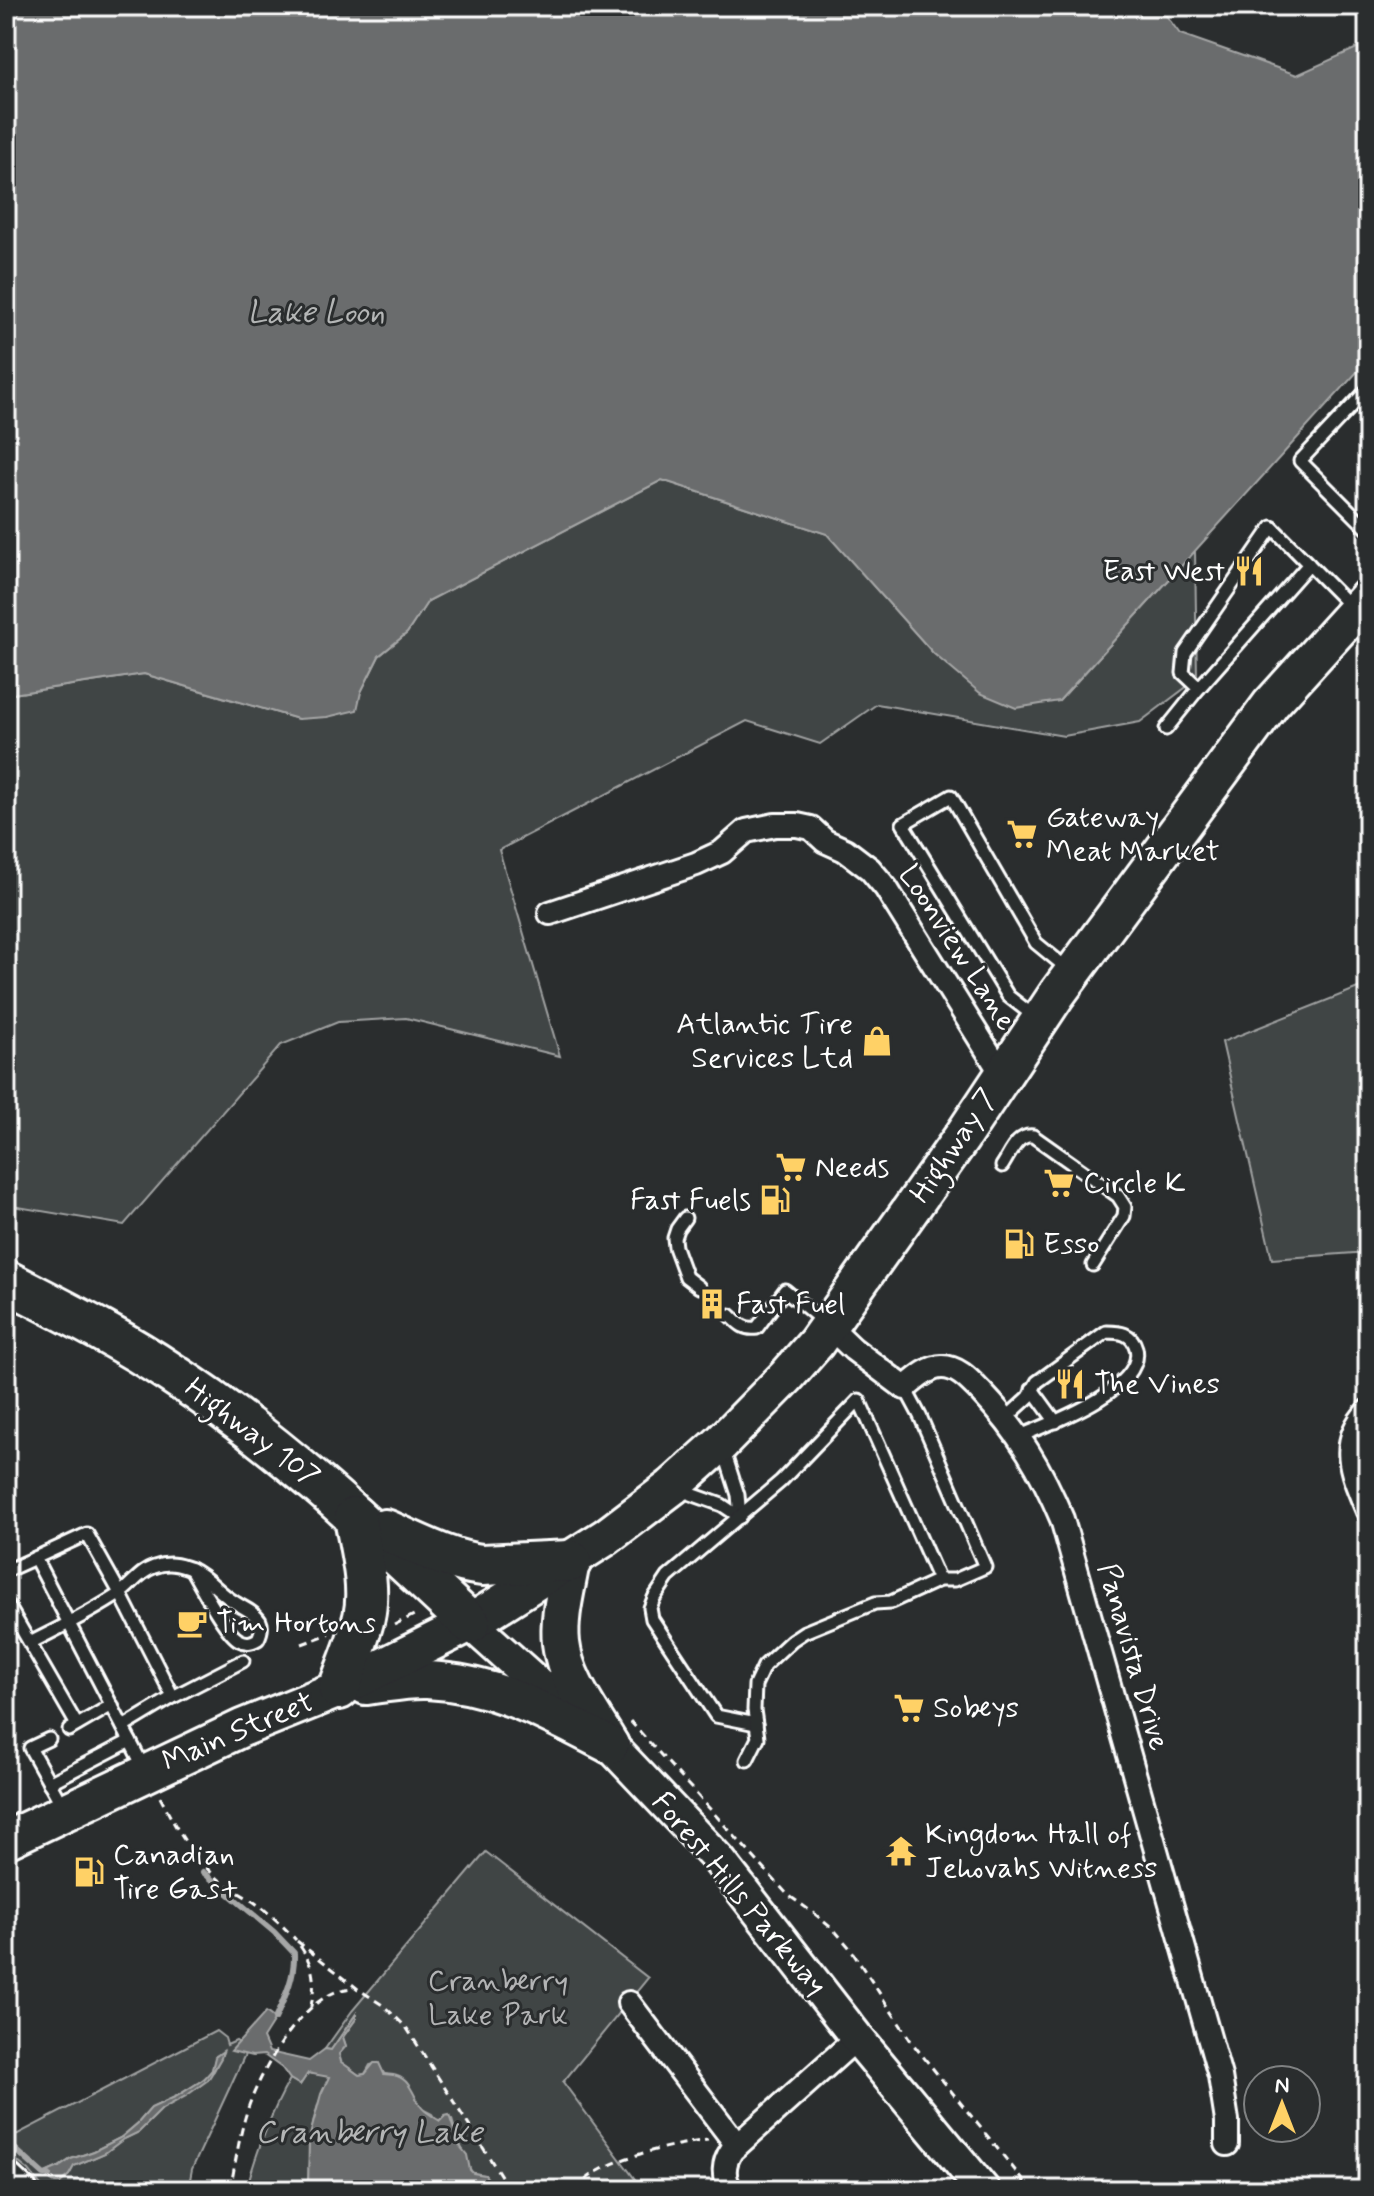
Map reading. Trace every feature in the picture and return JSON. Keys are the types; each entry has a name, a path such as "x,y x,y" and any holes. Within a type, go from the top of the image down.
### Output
{"highway":[{"name":"Highway 107","path":"6,1281 170,1372 211,1400 328,1491 470,1623"},
{"path":"355,1517 468,1563 491,1565 571,1561"},
{"path":"339,1689 364,1617 355,1517"}],"main road":[{"name":"Highway 7","path":"470,1623 571,1561 672,1487 786,1377 829,1326 954,1149 1039,1020 1271,704 1361,604"},
{"path":"571,1561 561,1624 564,1658 578,1692 618,1731"},
{"name":"Main Street","path":"7,1839 57,1797 138,1757 242,1728 339,1689 470,1623"},
{"name":"Forest Hills Parkway","path":"470,1623 548,1693 618,1731 857,2038 983,2190"},
{"path":"339,1689 423,1680 484,1688 618,1731"}],"street":[{"name":"Loonview Lane","path":"550,913 696,864 722,852 746,831 775,825 811,828 825,841 845,850 870,869 886,888 1002,1074"},
{"path":"829,1326 853,1349 905,1388"},
{"name":"Panavista Drive","path":"905,1388 929,1370 944,1366 959,1371 1012,1428 1039,1468 1062,1519 1220,2076 1227,2144"},
{"path":"1368,1411 1351,1437 1350,1455 1353,1477 1368,1511"},
{"path":"629,2003 734,2140"},
{"path":"731,2190 725,2180 725,2164 734,2140 857,2038"},
{"path":"6,2172 25,2190"}],"lane":[{"path":"1365,521 1300,461 1368,389"},
{"path":"1199,688 1183,673 1185,653 1272,527 1309,564 1361,604"},
{"path":"1166,729 1309,564"},
{"path":"1039,1020 1008,996 903,824 951,796 1036,943 1073,973"},
{"path":"1002,1166 1021,1137 1033,1136 1118,1196 1125,1207 1124,1216 1093,1265"},
{"path":"685,1218 677,1229 675,1247 686,1277 699,1287"},
{"path":"730,1315 741,1326 757,1328 785,1290 829,1326"},
{"path":"1106,1332 1129,1336 1135,1344 1137,1353 1134,1365 1126,1378 1089,1405 1056,1422 1012,1428 1037,1382 1106,1332"},
{"path":"747,1760 758,1738 755,1685 758,1677 764,1666 792,1640 804,1632 875,1603 891,1602 939,1580 955,1580 985,1567 905,1388"},
{"path":"1032,1389 1056,1422"},
{"path":"756,1724 716,1716 652,1619 650,1608 668,1577 781,1481 859,1400 939,1580"},
{"path":"721,1443 738,1495 740,1517"},
{"path":"672,1487 722,1505 740,1517"},
{"path":"6,1571 87,1534 173,1697"},
{"path":"35,1558 138,1757"},
{"path":"30,1643 120,1593 141,1574 165,1564 178,1564 191,1569 203,1574 228,1598 255,1615 262,1629 258,1639 245,1643 236,1639 191,1569"},
{"path":"6,1602 73,1728 112,1705"},
{"path":"123,1727 243,1661"},
{"path":"49,1739 30,1748 57,1797"}],"path":[{"path":"384,1630 419,1612"},
{"path":"302,1644 334,1633"},
{"path":"618,1731 788,1895 836,1932 913,2044 1031,2190"},
{"path":"138,1757 177,1830 199,1860 226,1885 255,1903 297,1941 384,2006 406,2027 510,2190"},
{"path":"297,1941 312,1968 315,1982 310,2010"},
{"path":"230,2190 250,2102 277,2050 296,2024 322,1999 342,1989 358,1989"},
{"path":"576,2190 587,2179 644,2152 669,2145 734,2140"}],"green space":[{"path":"662,480 827,534 934,654 1059,701 1195,551 1197,679 1140,722 1064,736 877,704 820,744 747,721 499,850 560,1056 406,1018 338,1022 281,1045 124,1225 6,1205 6,695 144,674 298,719 361,692 379,656 407,633 428,601"},
{"path":"1368,984 1368,1252 1272,1259 1222,1042"},
{"name":"Cranberry Lake Park","path":"486,1852 648,1978 563,2082 643,2190 496,2190 485,2175 472,2172 452,2119 436,2120 422,2109 408,2086 398,2078 384,2074 378,2063 370,2065 365,2074 359,2075 341,2062 339,2054 346,2046 343,2037 356,2019 356,2014 331,2050 325,2049 352,2011"},
{"path":"216,2031 225,2038 227,2045 236,2041 247,2050 192,2169 188,2190 44,2190 29,2171 6,2152 6,2140","holes":["223,2052 214,2071 201,2085 162,2109 139,2132 105,2153 74,2166 60,2183 51,2181 45,2173 120,2138 151,2108 177,2096 211,2073 216,2056"]},
{"path":"308,2073 330,2076 318,2105 312,2132 308,2190 246,2190 283,2092 290,2079 300,2085"}],"water":[{"name":"Lake Loon","path":"6,6 1159,6 1180,34 1297,75 1368,43 1368,365 1357,372 1059,701 1016,708 980,693 934,654 827,534 662,480 428,601 407,633 379,656 361,692 357,710 298,719 144,674 6,695"},
{"name":"Cranberry Lake","path":"266,2012 275,2019 263,2038 269,2052 309,2061 325,2049 331,2050 356,2014 356,2019 343,2037 346,2046 339,2054 341,2062 359,2075 365,2074 374,2063 379,2063 384,2074 395,2075 405,2081 429,2114 440,2121 449,2115 459,2145 467,2155 470,2170 485,2175 496,2190 308,2190 309,2139 329,2077 308,2073 300,2085 264,2055 252,2056 231,2051"},
{"path":"223,2051 208,2080 162,2109 139,2132 105,2153 74,2166 60,2183 44,2175 71,2159 122,2137 151,2108 204,2079 212,2070 215,2057"}],"waterway":[{"path":"203,1872 294,1953 291,1979 275,2019"},
{"path":"6,2141 44,2175 49,2175"}],"place":[{"name":"East West","path":"1249,571"},
{"name":"Gateway Meat Market","path":"1022,834"},
{"name":"Atlantic Tire Services Ltd","path":"877,1041"},
{"name":"Needs","path":"791,1167"},
{"name":"Circle K","path":"1059,1183"},
{"name":"Fast Fuels","path":"775,1200"},
{"name":"Esso","path":"1019,1244"},
{"name":"Fast Fuel","path":"712,1304"},
{"name":"The Vines","path":"1070,1384"},
{"name":"Tim Hortons","path":"192,1623"},
{"name":"Sobeys","path":"909,1708"},
{"name":"Kingdom Hall of Jehovahs Witness","path":"901,1851"},
{"name":"Canadian Tire Gas+","path":"89,1872"}]}
